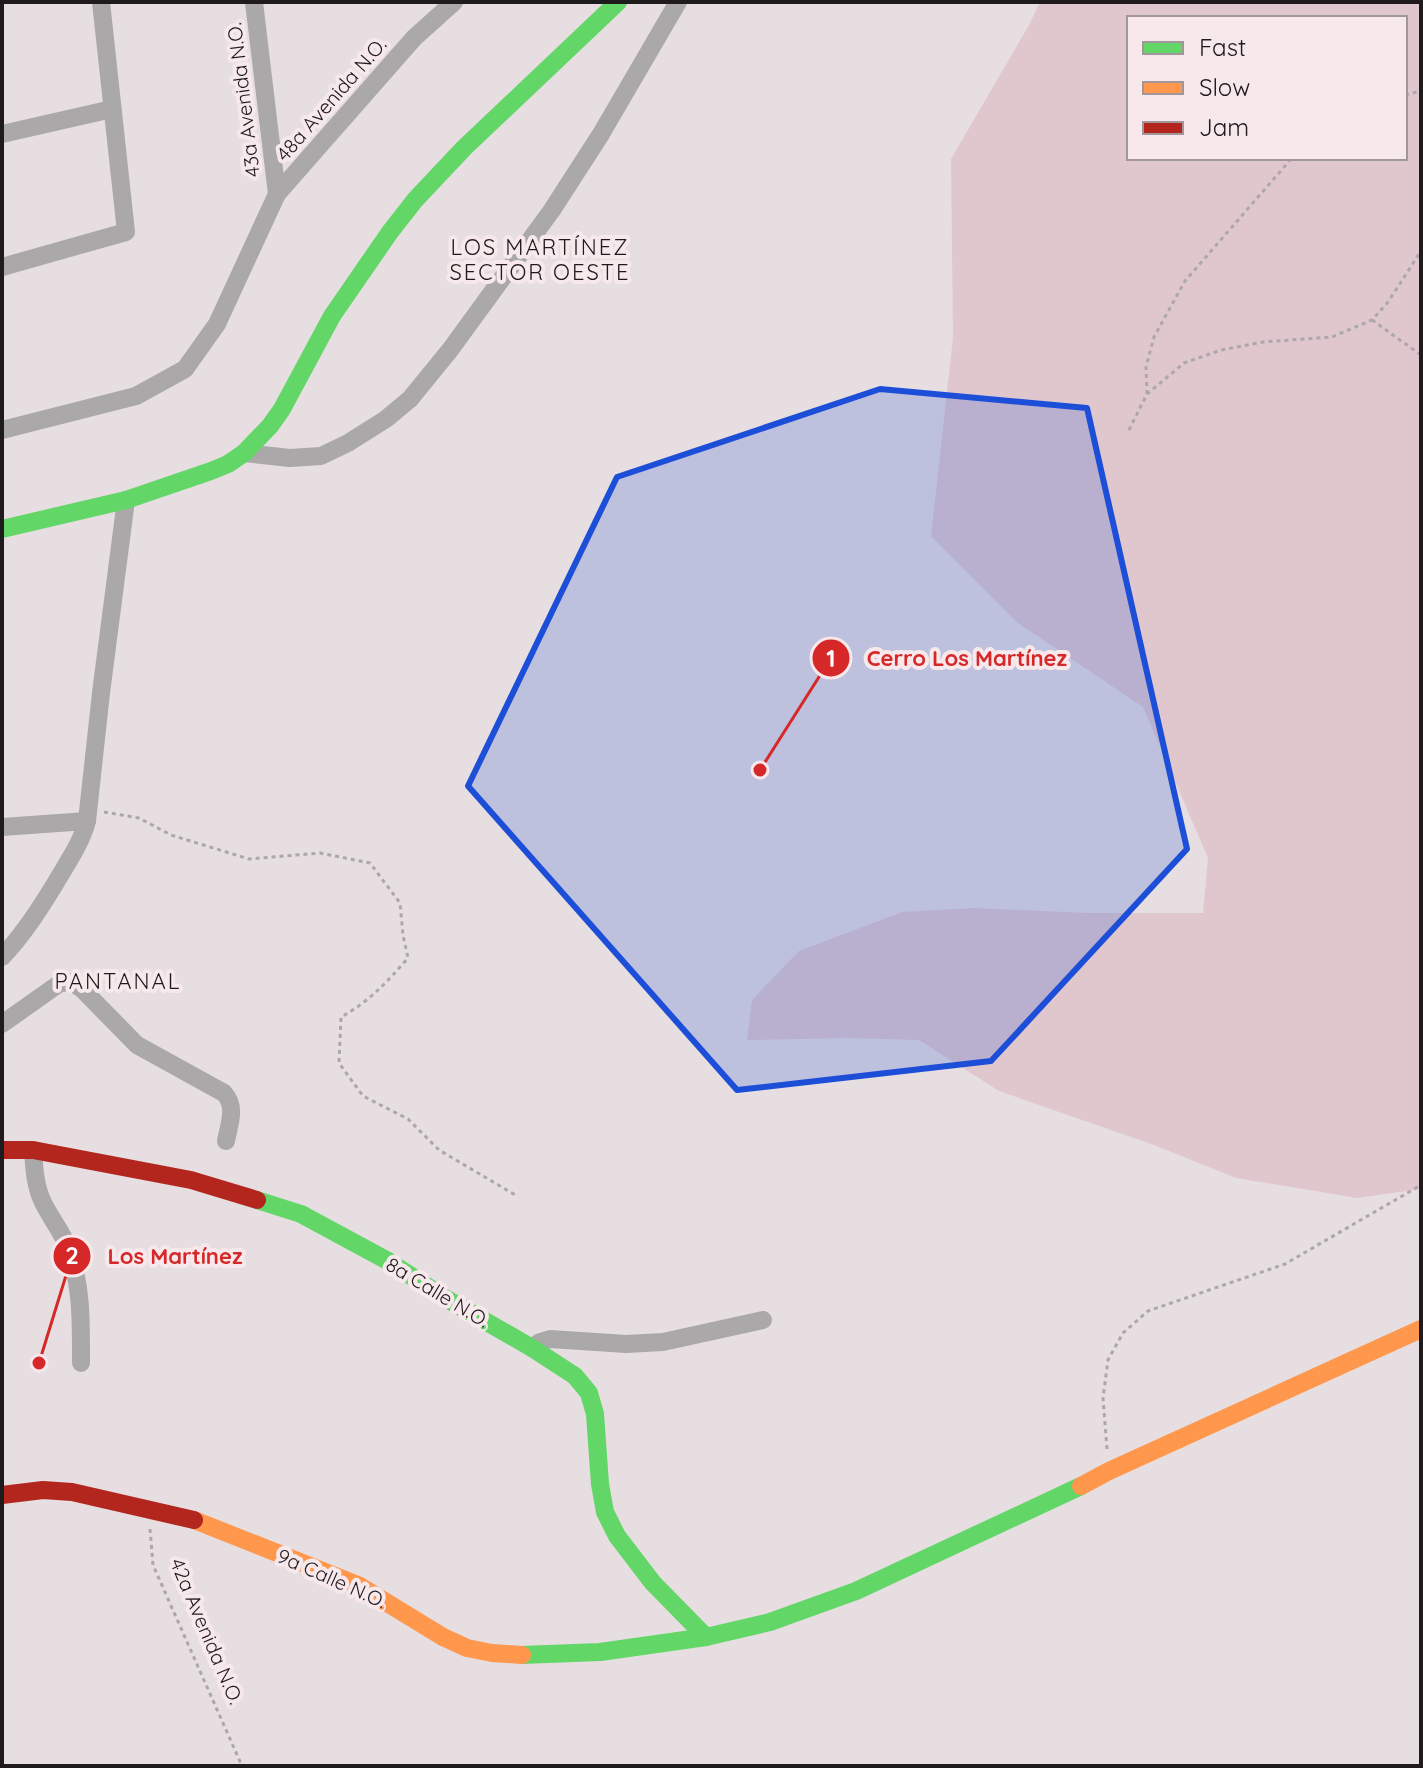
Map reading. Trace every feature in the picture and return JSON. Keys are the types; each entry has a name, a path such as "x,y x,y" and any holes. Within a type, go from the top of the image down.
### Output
{"street":[{"path":"2,267 126,232 101,2"},
{"name":"43a Avenida N.O.","path":"254,2 277,194"},
{"name":"48a Avenida N.O.","path":"2,430 136,396 185,369 217,324 277,194 414,38 454,2"},
{"path":"2,529 126,500 211,471 244,453 282,409 332,316 415,200 464,148 618,2"},
{"path":"244,453 290,458 321,456 386,419 410,399 450,350 552,210 601,134 678,2"},
{"path":"2,134 112,109"},
{"path":"2,957 31,922 83,837 126,500"},
{"path":"2,827 88,816"},
{"path":"2,1024 60,983 71,982 82,989 137,1045 224,1093 231,1101 232,1110 226,1141"},
{"path":"2,1131 6,1150"},
{"name":"8a Calle N.O.","path":"6,1150 33,1150 191,1180 301,1214 388,1261 575,1376 589,1393 595,1414 605,1512 617,1536 653,1583 706,1637"},
{"path":"33,1150 35,1180 42,1201 67,1246 78,1281 81,1363"},
{"path":"532,1348 550,1339 626,1344 663,1342 763,1320"},
{"name":"9a Calle N.O.","path":"2,1495 43,1490 72,1492 193,1519 358,1585 443,1637 467,1648 517,1655 600,1652 706,1637 770,1622 856,1591 1109,1471 1421,1329"}],"path":[{"path":"1147,394 1146,367 1154,337 1185,281 1290,160"},
{"path":"1129,430 1147,394 1184,363 1221,350 1263,342 1332,337 1372,320 1388,302 1421,251"},
{"path":"1372,320 1421,355"},
{"path":"88,816 139,818 171,835 249,859 320,853 370,863 400,903 408,958 362,1005 341,1017 339,1063 363,1096 408,1119 439,1150 517,1196"},
{"path":"1109,1471 1103,1398 1108,1360 1123,1333 1148,1311 1285,1264 1421,1185"},
{"name":"42a Avenida N.O.","path":"151,1509 149,1521 153,1565 242,1766"}],"highlighted area":[{"path":"880,389 1087,408 1187,849 991,1061 737,1090 468,786 617,477"}],"shaded area":[{"path":"1040,2 1421,2 1421,1189 1357,1198 1236,1178 1154,1145 999,1091 919,1040 747,1040 752,1000 799,951 902,912 975,908 1087,913 1203,913 1208,858 1143,707 1018,623 931,536 953,338 951,159"}],"traffic: fast":[{"path":"2,529 126,500 211,471 244,453 282,409 332,316 415,200 464,148 618,2"},
{"path":"257,1200 301,1214 388,1261 575,1376 589,1393 595,1414 605,1512 617,1536 653,1583 706,1637"},
{"path":"522,1655 600,1652 706,1637 770,1622 856,1591 1081,1486"}],"traffic: slow":[{"path":"1081,1486 1421,1329"},
{"path":"194,1520 358,1585 443,1637 467,1648 522,1655"}],"traffic: jam":[{"path":"2,1150 33,1150 191,1180 257,1200"},
{"path":"2,1495 43,1490 72,1492 194,1520"}],"place":[{"name":"Cerro Los Martínez","path":"760,770"},
{"name":"Los Martínez","path":"39,1363"}],"district":[{"name":"LOS MARTÍNEZ SECTOR OESTE","path":"540,260"},
{"name":"PANTANAL","path":"118,981"}]}
